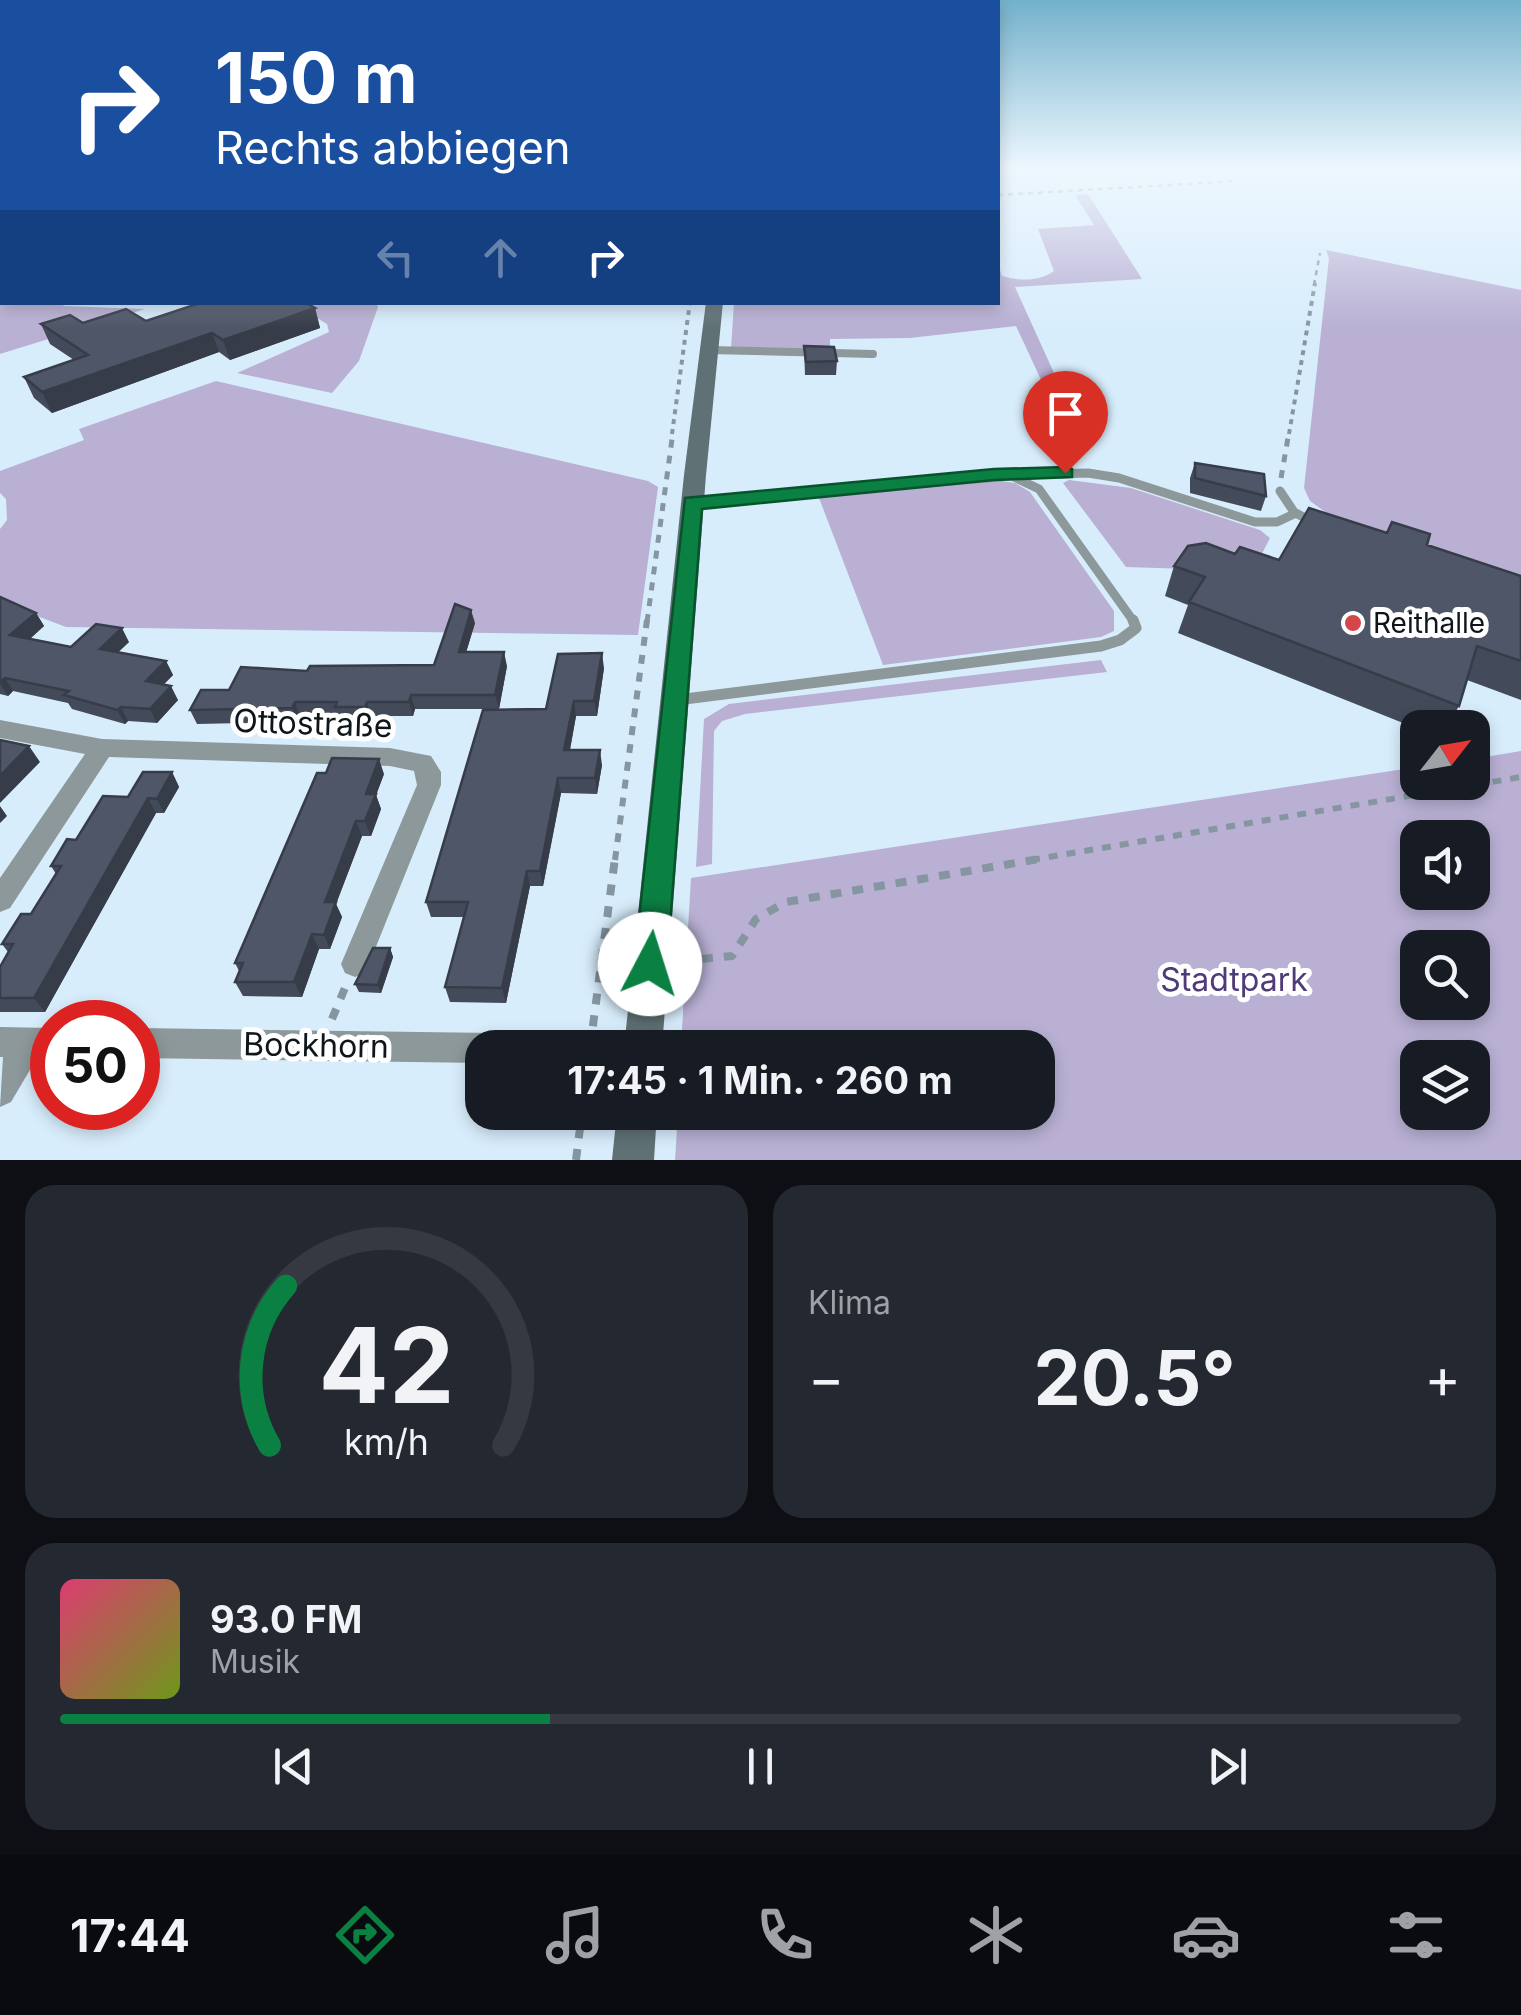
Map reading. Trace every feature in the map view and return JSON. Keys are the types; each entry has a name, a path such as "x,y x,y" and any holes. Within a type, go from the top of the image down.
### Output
{"main road":[{"path":"644,1030 692,502 715,305"},
{"path":"633,1160 636,1130"}],"street":[{"name":"Ottostraße","path":"0,728 102,748 390,757 422,763 429,772 429,785 355,964"},
{"path":"0,900 102,748"},
{"path":"0,1091 27,1042"},
{"name":"Bockhorn","path":"160,1043 465,1047"}],"lane":[{"path":"709,350 873,354"},
{"path":"692,502 1088,473 1119,478 1255,522 1277,522 1294,514"},
{"path":"674,700 1087,648 1130,636 1136,628 1120,599 1038,489 1012,476"},
{"path":"1280,491 1294,514 1329,528"}],"path":[{"path":"1280,491 1320,253"},
{"path":"592,1030 690,305"},
{"path":"650,964 732,956 756,919 786,902 1521,777"},
{"path":"321,1045 355,964"},
{"path":"576,1160 580,1130"}],"green space":[{"path":"1091,220 1105,220 1142,279 1015,287 1059,384 1043,384 1016,326 910,338 830,339 830,350 731,348 734,305 1000,305 1000,270 1002,276 1016,279 1036,279 1054,271 1038,229 1094,225"},
{"path":"1326,250 1521,290 1521,581 1331,516 1310,501 1304,488 1329,258"},
{"path":"0,305 145,309 0,354"},
{"path":"297,306 378,307 359,361 332,393 237,373 329,332 327,324"},
{"path":"216,381 648,481 658,487 638,635 66,627 0,602 0,529 7,520 6,499 0,493 0,471 84,440 79,429"},
{"path":"994,480 1015,483 1030,492 1114,611 1114,631 1101,637 883,665 819,498"},
{"path":"1069,480 1131,488 1260,530 1270,538 1253,571 1126,567 1063,483"},
{"path":"1101,660 1107,672 745,714 722,721 714,731 712,864 696,867 704,719 729,704"},
{"name":"Stadtpark","path":"1521,751 1521,1160 675,1160 677,1130 1055,1130 1055,1030 682,1030 691,878 1400,770 1400,800 1490,800 1490,756"}],"building":[{"path":"194,305 315,308 223,340 212,333 42,392 24,377 88,355 41,324 70,315 83,323 126,309 146,321"},
{"path":"804,346 834,347 837,361 806,362"},
{"path":"1195,463 1264,474 1266,496 1195,478"},
{"name":"Reithalle","path":"1309,508 1387,533 1392,522 1430,534 1427,545 1521,576 1521,661 1477,646 1459,706 1189,602 1205,577 1174,566 1188,546 1206,543 1235,554 1240,547 1279,560"},
{"path":"0,597 36,613 10,635 71,647 96,624 122,628 100,649 166,661 146,681 171,686 150,709 117,710 64,695 69,691 5,678 0,682"},
{"path":"455,604 471,610 459,652 504,652 495,695 411,695 409,702 367,702 365,707 295,702 292,708 190,710 201,690 229,690 241,667 307,671 310,666 434,665"},
{"path":"602,653 594,701 574,701 564,750 600,750 595,778 558,778 540,871 527,871 502,988 445,987 468,902 426,902 483,710 546,709 558,654"},
{"path":"0,740 29,746 0,776"},
{"path":"332,758 379,759 366,794 376,794 365,821 356,821 325,902 336,902 324,935 312,934 294,982 235,982 243,963 235,963 317,773 326,773"},
{"path":"143,772 172,772 157,799 148,798 34,998 0,998 0,967 13,944 2,944 21,914 31,914 61,866 51,866 67,839 76,840 103,796 128,797"},
{"path":"373,948 390,948 378,985 355,984"}],"place":[{"name":"Reithalle","path":"1353,623"}],"route":[{"path":"650,964 692,502 731,502 994,474 1065,473"}]}
